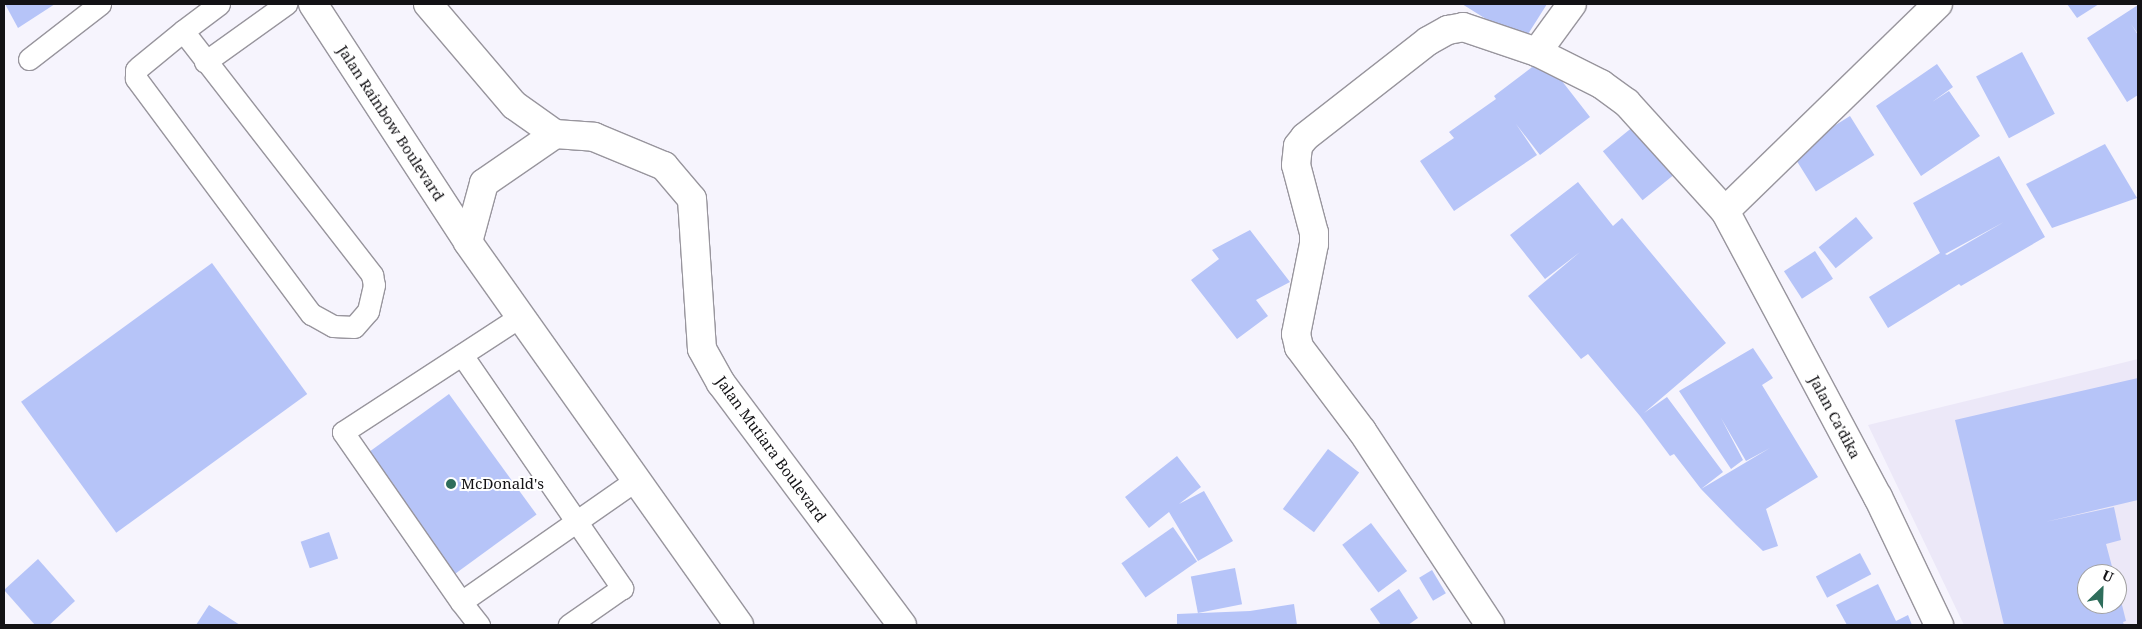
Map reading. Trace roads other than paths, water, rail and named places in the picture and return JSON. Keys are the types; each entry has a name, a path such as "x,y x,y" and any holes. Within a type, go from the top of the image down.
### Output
{"street":[{"name":"Jalan Rainbow Boulevard","path":"313,4 468,242"},
{"path":"428,4 514,105 555,134 484,183 468,242 739,625"},
{"path":"1537,52 1572,4"},
{"path":"1724,211 1938,4"},
{"name":"Jalan Ca'dika","path":"1490,625 1362,431 1299,347 1297,322 1314,244 1314,233 1296,165 1298,146 1305,137 1428,41 1448,30 1463,26 1537,52 1601,84 1627,103 1724,211 1878,497 1939,625"},
{"name":"Jalan Mutiara Boulevard","path":"555,134 594,136 664,166 692,199 702,349 720,383 902,625"}],"lane":[{"path":"29,58 100,4"},
{"path":"183,31 205,62 372,275 374,285 368,311 354,327 333,326 312,314 136,78 136,70 183,31 219,4"},
{"path":"205,62 286,4"},
{"path":"479,625 343,432 521,316"},
{"path":"462,355 622,588 569,625"},
{"path":"461,602 636,480"}],"place":[{"name":"McDonald's","path":"451,484"}]}
